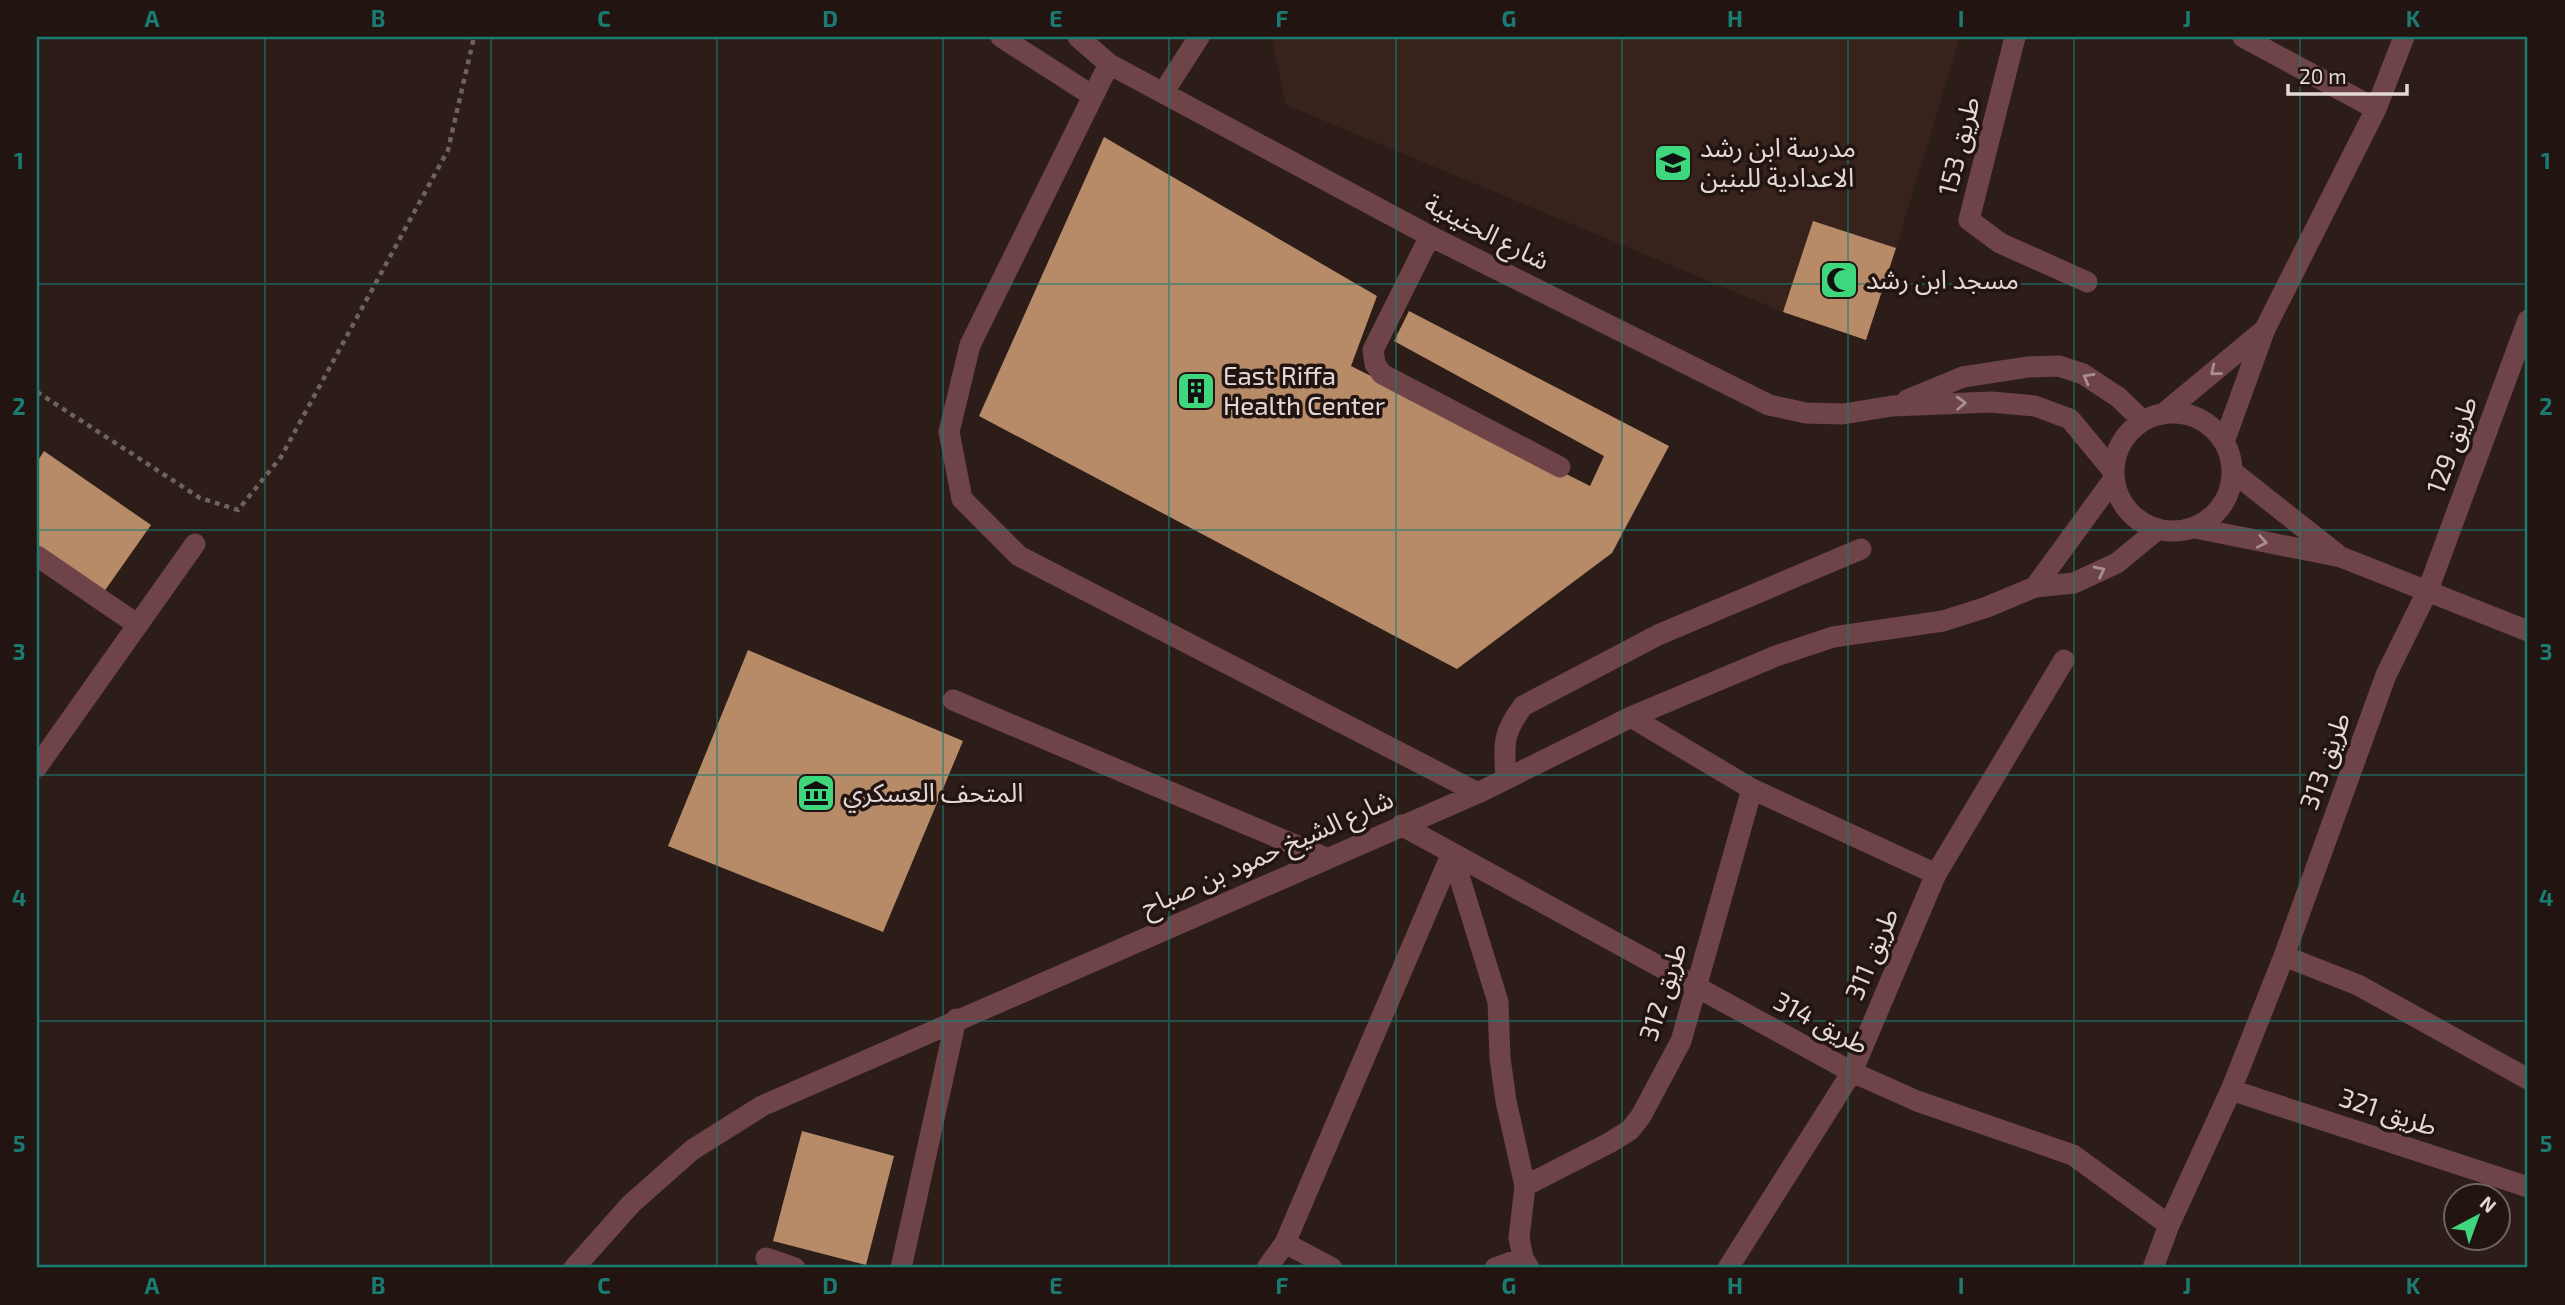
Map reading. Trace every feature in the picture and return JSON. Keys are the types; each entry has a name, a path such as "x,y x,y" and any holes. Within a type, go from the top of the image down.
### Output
{"street":[{"path":"1001,37 1093,96"},
{"name":"شارع الحنينية","path":"1078,37 1109,64 1430,236 1769,405 1806,413 1843,414 1892,406 1991,402 2035,406 2070,419 2113,475"},
{"path":"1163,93 1199,37"},
{"name":"طريق 153","path":"2015,37 1969,220 2000,243 2087,282"},
{"path":"2243,37 2375,109"},
{"path":"2224,442 2266,329 2375,109 2404,37"},
{"path":"1109,64 971,345 949,432 962,499 1019,556 1478,793"},
{"path":"1430,236 1373,350 1375,364 1382,374 1560,467"},
{"name":"طريق 129","path":"2428,590 2528,320"},
{"path":"2164,413 2266,329"},
{"name":"شارع الحنينية","path":"1892,406 1964,377 2028,367 2059,366 2083,374 2118,397 2142,420"},
{"path":"2035,587 2113,475 2118,445 2128,431 2142,420 2164,413 2187,414 2208,425 2224,442 2231,457 2233,472 2230,490 2222,506 2210,519 2195,528 2176,532 2157,530 2136,520 2121,502 2113,475"},
{"path":"2233,472 2341,557"},
{"path":"2195,528 2341,557 2528,631"},
{"name":"شارع الشيخ حمود بن صباح","path":"574,1268 631,1204 692,1150 762,1106 1478,793 1631,717 1776,656 1833,637 1943,621 1987,607 2035,587 2074,583 2117,563 2157,530"},
{"path":"37,767 195,544"},
{"path":"1506,779 1504,742 1511,722 1524,706 1658,635 1861,549"},
{"path":"37,556 138,625"},
{"name":"طريق 313","path":"2154,1268 2169,1225 2231,1090 2284,956 2386,675 2428,590"},
{"name":"طريق 311","path":"1728,1268 1852,1072 1936,874 2064,660"},
{"path":"953,699 1326,858"},
{"path":"1631,717 1752,789 1936,874"},
{"name":"طريق 312","path":"1525,1186 1630,1130 1641,1116 1681,1041 1752,789"},
{"name":"طريق 314","path":"1401,825 1852,1072 1917,1101 2073,1155 2169,1225"},
{"path":"1452,853 1498,1002 1500,1058 1506,1101 1525,1186 1519,1238 1526,1263 1495,1268"},
{"path":"1266,1268 1284,1243 1452,853"},
{"path":"2284,956 2358,985 2528,1079"},
{"path":"901,1268 956,1019"},
{"name":"طريق 321","path":"2231,1090 2528,1186"},
{"path":"1284,1243 1332,1268"},
{"path":"766,1258 795,1268"}],"path":[{"path":"37,392 200,498 238,510 281,457 448,150 474,37"}],"shaded area":[{"name":"مدرسة ابن رشد الاعدادية للبنين","path":"1271,37 1960,37 1896,248 1813,221 1783,312 1286,105"}],"building":[{"name":"East Riffa Health Center","path":"1104,137 1377,296 1351,366 1590,486 1604,456 1394,341 1409,311 1669,446 1612,553 1457,669 979,416"},
{"name":"مسجد ابن رشد","path":"1813,221 1896,248 1866,340 1783,312"},
{"path":"44,451 151,525 101,596 37,551 37,462"},
{"name":"المتحف العسكري","path":"748,650 963,741 883,932 668,846"},
{"path":"802,1131 894,1156 866,1265 773,1241"}],"place":[{"name":"مدرسة ابن رشد الاعدادية للبنين","path":"1673,163"},
{"name":"مسجد ابن رشد","path":"1839,280"},
{"name":"East Riffa Health Center","path":"1196,391"},
{"name":"المتحف العسكري","path":"816,793"}]}
